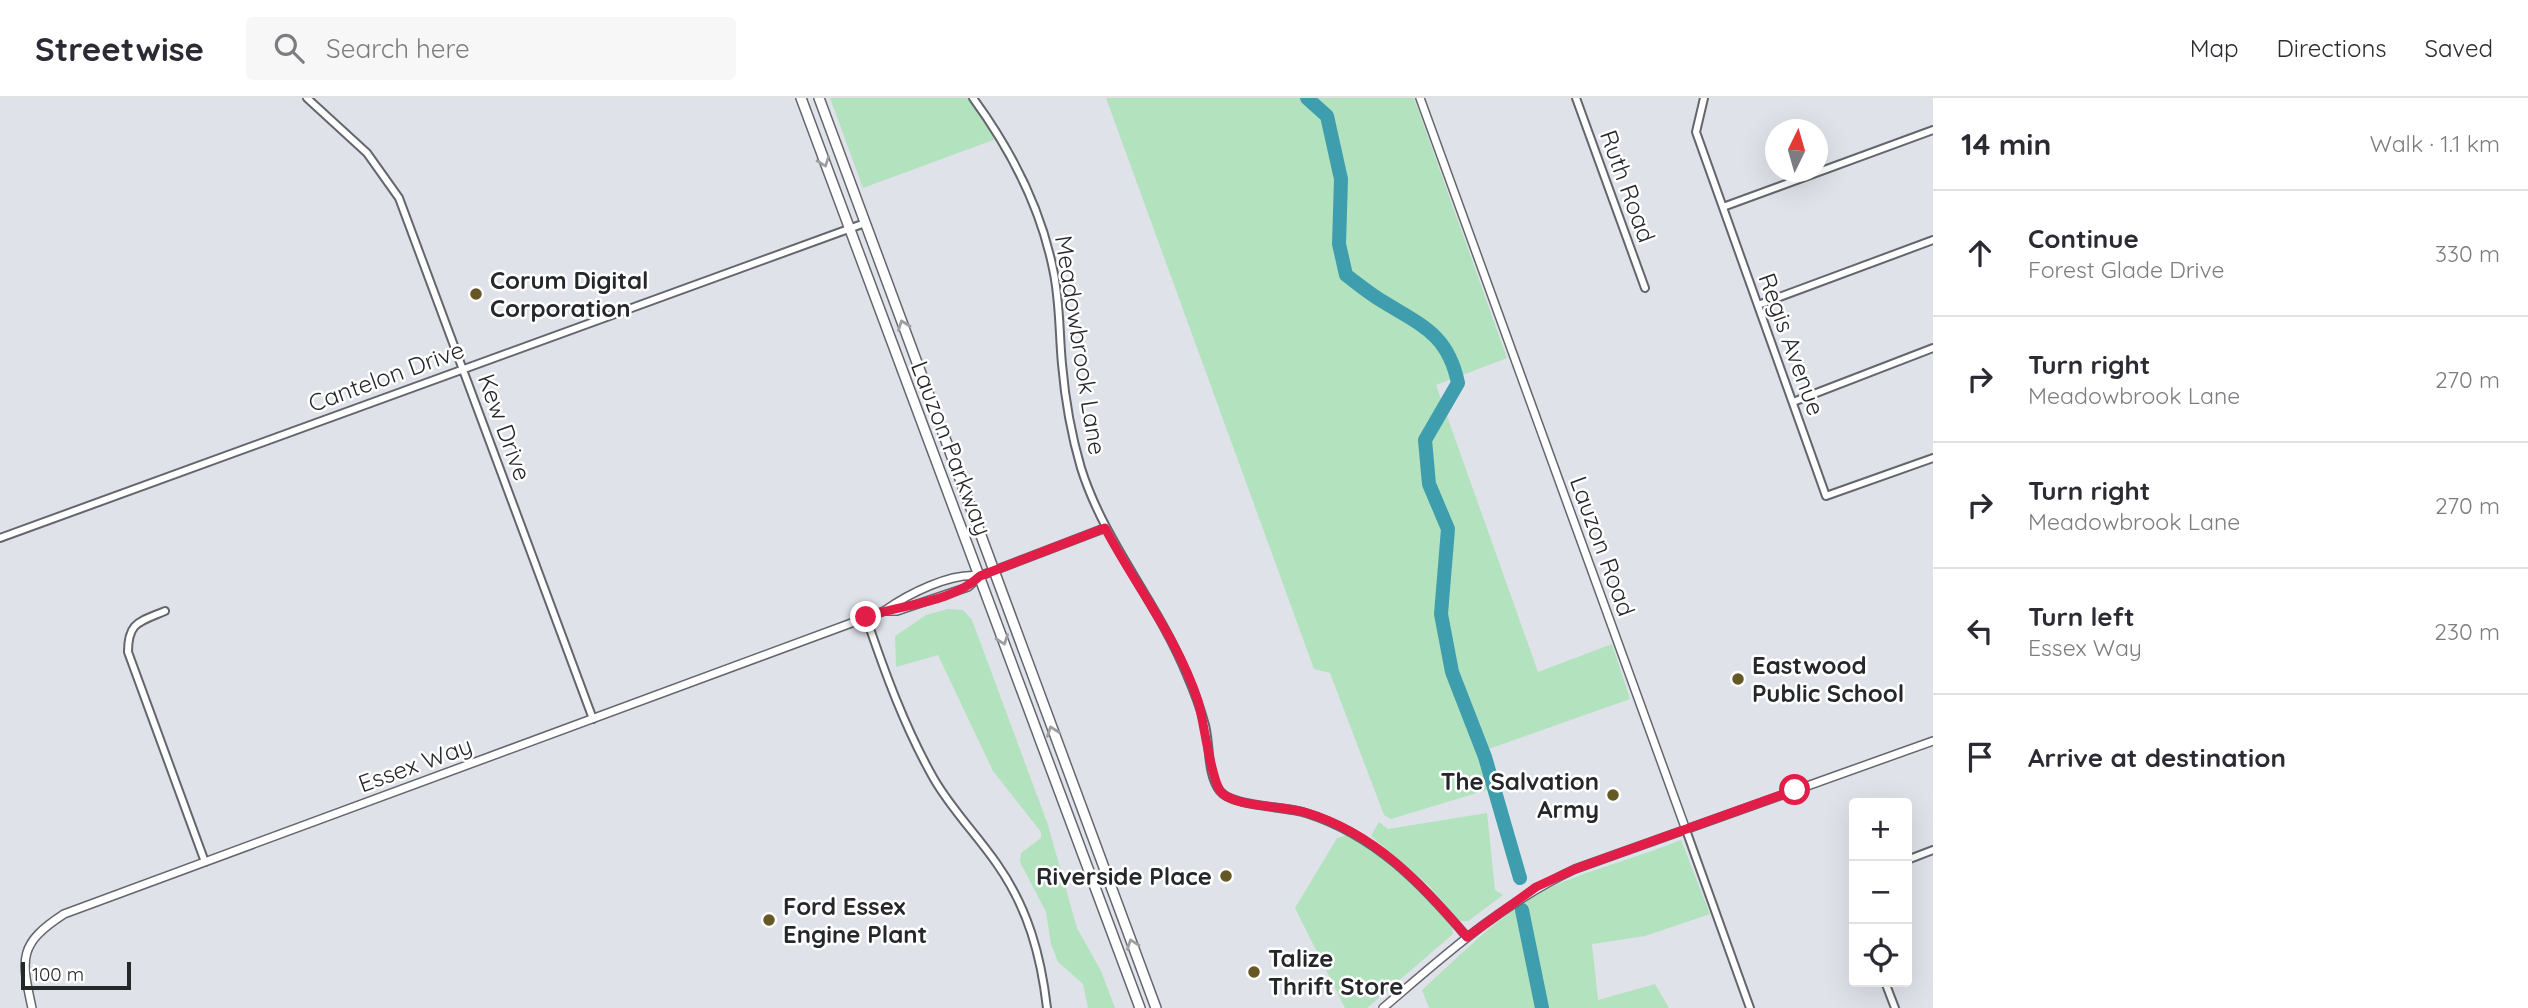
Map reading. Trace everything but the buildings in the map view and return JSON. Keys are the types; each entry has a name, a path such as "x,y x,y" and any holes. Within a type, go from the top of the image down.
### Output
{"main road":[{"name":"Lauzon Parkway","path":"800,98 1140,1008"},
{"name":"Lauzon Parkway","path":"819,98 1156,1008"}],"street":[{"name":"Kew Drive","path":"307,98 367,153 400,198 593,719"},
{"name":"Meadowbrook Lane","path":"973,98 1014,160 1045,236 1058,303 1061,362 1073,438 1105,528 1181,660 1198,699 1214,780 1220,792 1232,800 1304,812 1339,826 1374,846 1405,869 1467,937"},
{"name":"Ruth Road","path":"1576,98 1645,288"},
{"name":"Regis Avenue","path":"1703,98 1696,132 1826,496 1933,458"},
{"name":"Lauzon Road","path":"1423,99 1750,1008"},
{"path":"1723,207 1933,130"},
{"name":"Cantelon Drive","path":"0,538 865,223"},
{"path":"1758,305 1933,240"},
{"path":"1793,402 1933,348"},
{"name":"Essex Way","path":"884,611 897,601 964,574 980,576 994,573 1105,528"},
{"name":"Essex Way","path":"32,1008 25,977 25,952 39,930 64,914 866,617 884,611 897,611 968,587 980,576"},
{"path":"165,611 136,623 128,635 128,652 205,862"},
{"path":"866,617 895,698 922,756 954,810 998,865 1022,907 1037,945 1047,1008"},
{"path":"1383,1008 1467,937 1536,887 1575,869 1933,741"},
{"path":"1912,858 1933,850"},
{"path":"1887,987 1895,1008"}],"green space":[{"path":"830,98 969,98 996,139 863,188"},
{"path":"1106,98 1414,98 1507,358 1436,385 1538,672 1612,644 1630,699 1483,751 1493,788 1391,819 1384,815 1330,673 1314,669"},
{"path":"948,609 963,610 972,620 1048,825 1077,928 1101,971 1115,1008 1088,1008 1083,984 1058,962 1051,944 1046,912 1020,862 1021,853 1041,838 1041,832 993,771 938,655 896,667 895,636 926,615"},
{"path":"1487,813 1495,890 1503,895 1468,921 1460,921 1429,886 1371,836 1379,822 1388,829"},
{"path":"1348,835 1378,854 1404,876 1452,927 1453,934 1367,1008 1345,1008 1295,908 1337,838"},
{"path":"1681,840 1710,914 1645,936 1592,944 1598,1000 1655,984 1669,1008 1429,1008 1422,990 1484,933 1518,907 1554,886"}],"waterway":[{"path":"1307,98 1327,116 1341,179 1339,244 1346,275 1431,333 1447,353 1458,383 1425,440 1429,484 1448,529 1441,614 1452,672 1485,757 1520,878"},
{"path":"1522,910 1542,1008"}],"place":[{"name":"Corum Digital Corporation","path":"476,294"},
{"name":"Eastwood Public School","path":"1738,679"},
{"name":"The Salvation Army","path":"1613,795"},
{"name":"Riverside Place","path":"1226,876"},
{"name":"Ford Essex Engine Plant","path":"769,920"},
{"name":"Talize Thrift Store","path":"1254,972"}],"route":[{"path":"866,617 884,611 897,611 968,587 980,576 1006,569 1105,528 1181,660 1198,699 1214,780 1220,792 1232,800 1304,812 1339,826 1374,846 1405,869 1467,937 1536,887 1575,869 1795,790"}]}
